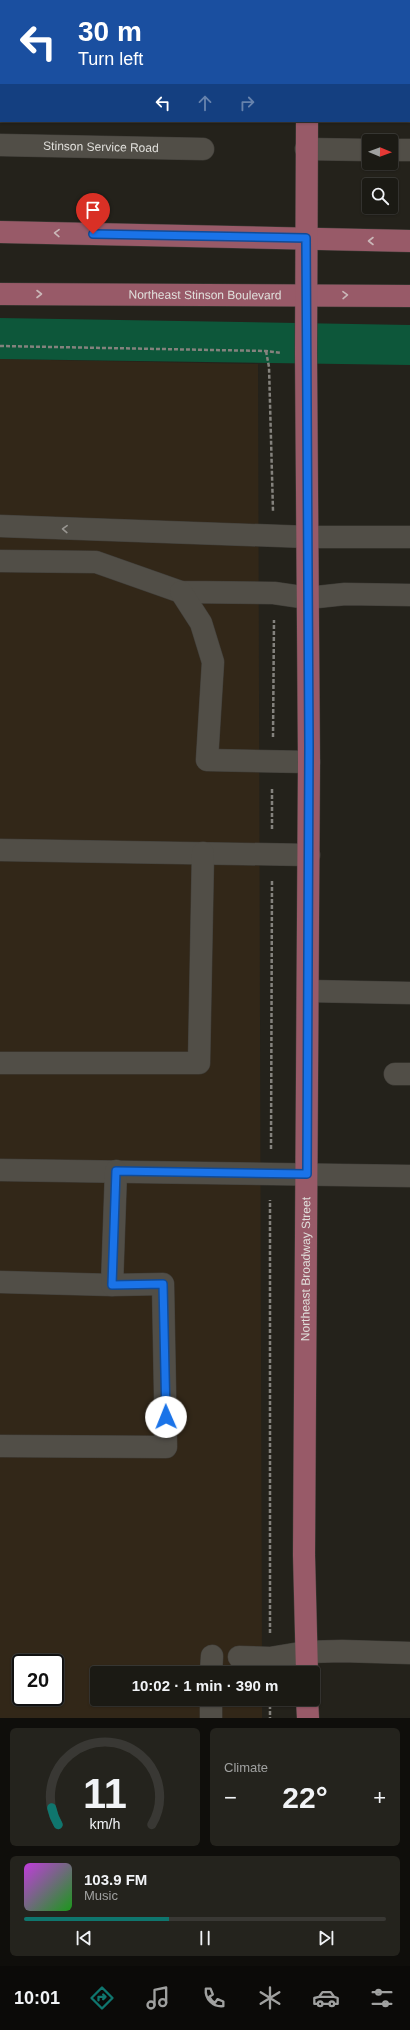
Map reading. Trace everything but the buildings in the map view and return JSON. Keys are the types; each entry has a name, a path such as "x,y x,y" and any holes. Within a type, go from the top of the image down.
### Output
{"main road":[{"name":"Northeast Broadway Street","path":"306,1663 304,1548 309,855 306,295 307,122"},
{"path":"0,232 306,238 353,241 410,241"},
{"name":"Northeast Stinson Boulevard","path":"0,294 410,296"},
{"path":"307,1706 308,1718"}],"street":[{"name":"Stinson Service Road","path":"0,145 203,149"},
{"path":"306,149 362,150"},
{"path":"398,150 410,150"},
{"path":"0,526 308,537 410,537"},
{"path":"0,561 96,562 181,592 274,594 308,598 345,594 410,595"},
{"path":"181,592 201,623 212,662 207,760 309,762"},
{"path":"0,850 309,855"},
{"path":"0,1063 199,1062 203,853"},
{"path":"308,991 410,993"},
{"path":"0,1170 410,1176"},
{"path":"112,1285 116,1171"},
{"path":"0,1282 112,1285 163,1284 166,1447 0,1446"},
{"path":"239,1657 270,1658 306,1663 410,1653"},
{"path":"211,1706 211,1718"}],"path":[{"path":"0,346 258,351 275,353"},
{"path":"270,1204 270,1658"},
{"path":"270,1706 270,1718"}],"shaded area":[{"path":"0,359 258,364 262,1666 90,1666 90,1706 262,1706 262,1718 0,1718"}],"green space":[{"path":"0,318 410,325 410,365 0,359"}],"route":[{"path":"93,234 306,238 309,747 307,1174 116,1171 112,1285 163,1284 166,1417"}]}
